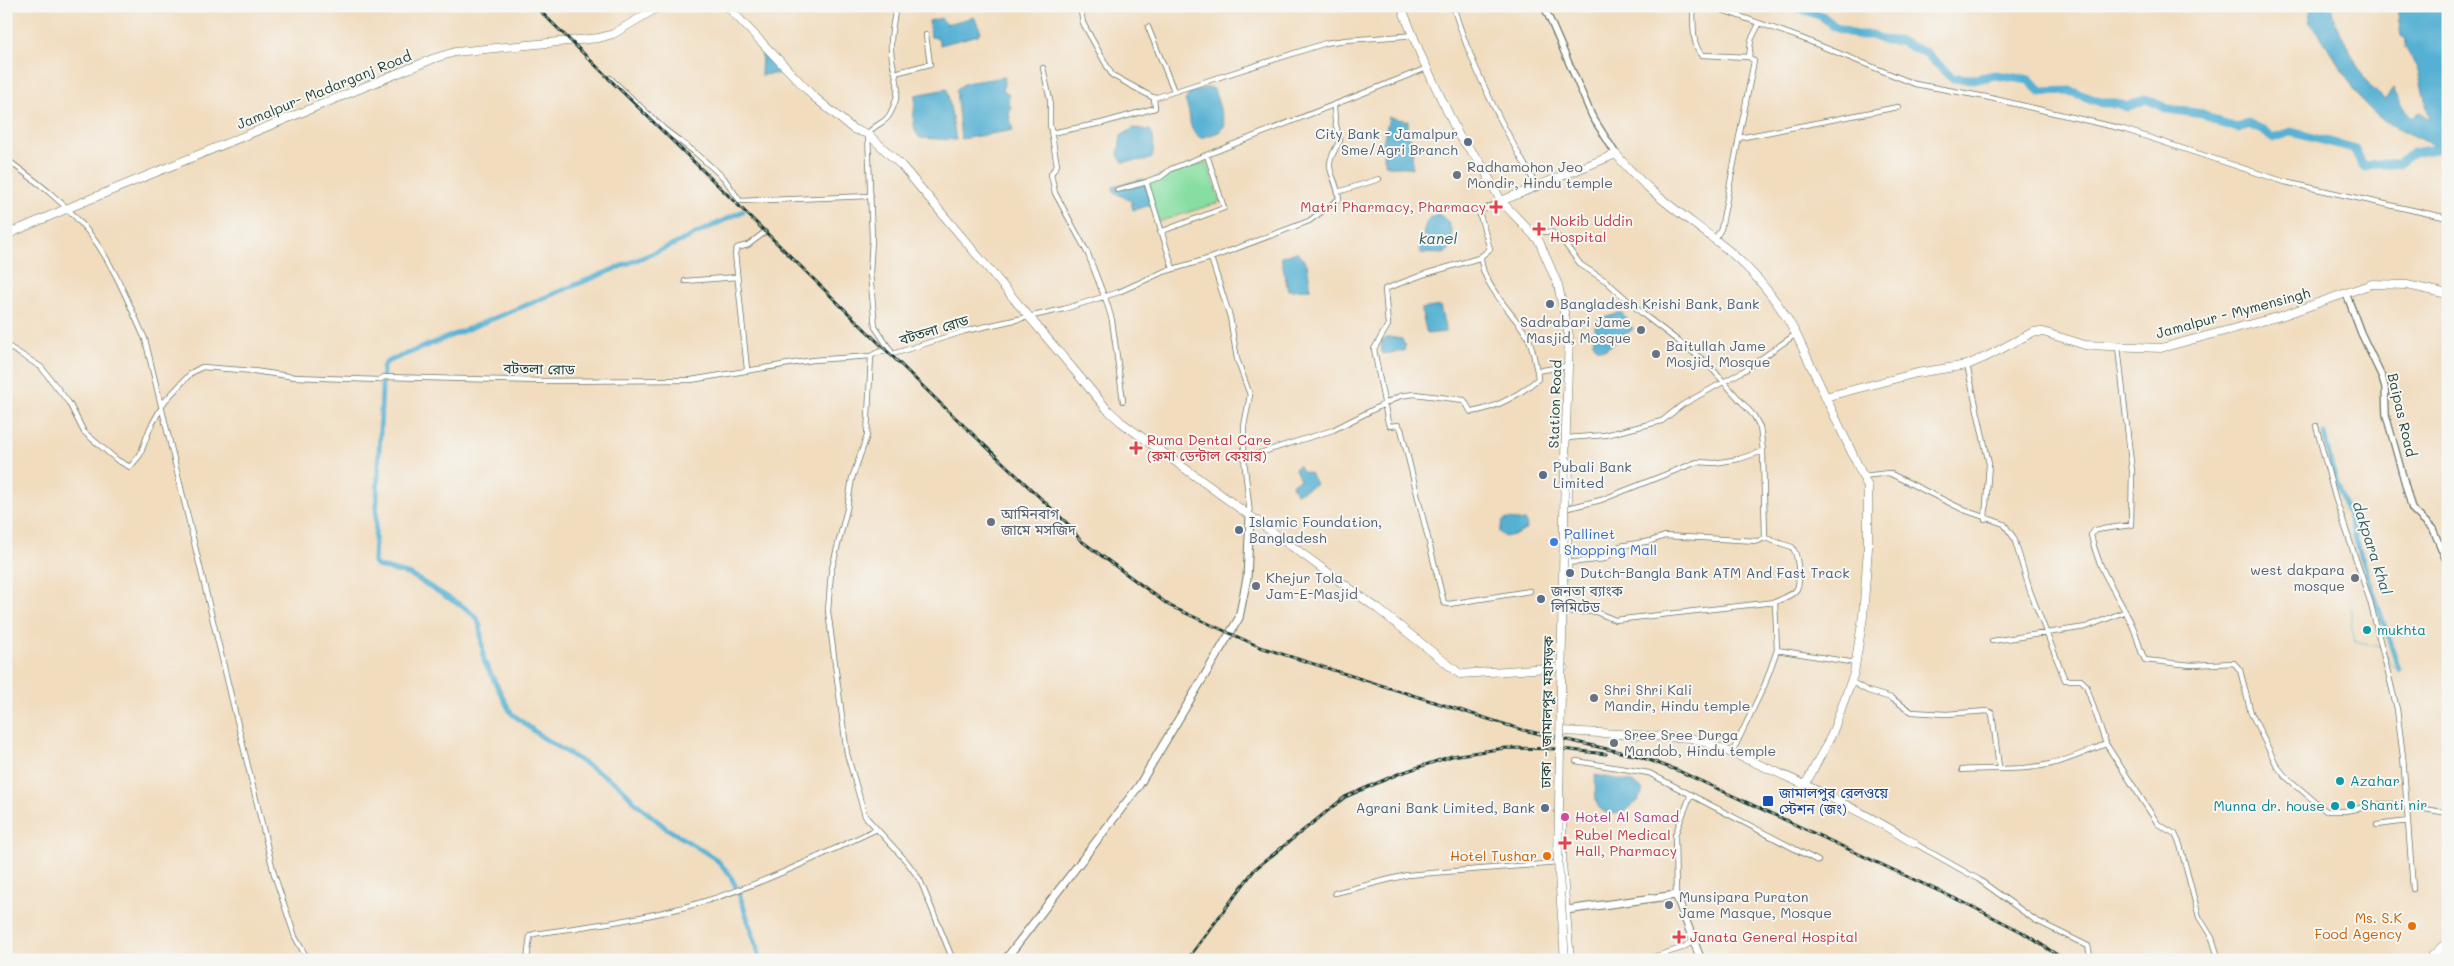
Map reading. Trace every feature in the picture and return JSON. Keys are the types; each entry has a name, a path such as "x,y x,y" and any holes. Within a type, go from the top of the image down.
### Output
{"main road":[{"name":"Jamalpur- Madarganj Road","path":"6,236 66,208 435,58 455,52 599,38 613,34 660,6"},
{"path":"727,6 813,96 853,128 868,134 902,166 1106,408 1378,609 1460,674 1564,667"},
{"name":"Station Road","path":"1401,6 1427,68 1459,136 1480,162 1501,201 1539,241 1558,285 1569,336 1565,458 1569,464 1562,862 1570,960"},
{"path":"1501,201 1616,154 1641,184 1691,224 1714,239 1755,275 1783,311 1796,334 1868,487 1868,548 1863,617 1852,682 1832,734 1805,785"},
{"name":"Jamalpur - Mymensingh","path":"1825,397 1917,372 1967,365 2034,332 2043,332 2085,345 2161,348 2281,316 2372,284 2390,283 2448,294"},
{"name":"ঢাকা - জামালপুর মহাসড়ক","path":"1565,465 1558,860 1565,960"},
{"path":"1005,960 1138,786 1219,654 1243,607 1250,516"},
{"path":"1563,731 1691,738 1732,753 1805,785 1886,826 1914,843"},
{"path":"1566,910 1676,895 1701,960"},
{"path":"2428,960 2448,942"}],"street":[{"path":"894,354 875,327 870,273 871,196 868,134 871,128 887,120 898,96 899,84 890,49 896,6"},
{"path":"1080,6 1083,23 1112,75 1154,98 1326,43 1413,36"},
{"path":"1453,6 1467,44 1511,142 1538,186"},
{"path":"1544,6 1592,116 1616,154"},
{"path":"1693,6 1694,35 1697,48 1702,56 1749,58 1754,62 1721,229 1714,239"},
{"path":"1711,6 1801,38 1915,84 1986,97 2123,129 2277,179 2448,218"},
{"path":"1749,58 1751,40 1759,24"},
{"path":"1148,27 1174,91"},
{"path":"895,73 930,64 926,35"},
{"path":"1043,68 1050,100 1051,133 1057,165 1051,174 1055,192 1088,254 1105,297 1112,320 1123,401"},
{"path":"1117,190 1147,182 1171,169 1427,68"},
{"path":"610,78 664,130 697,154 724,178 740,201 871,196"},
{"path":"1051,133 1102,123 1154,108 1154,98"},
{"path":"1334,106 1335,121 1340,141 1330,157 1329,166 1338,192 1378,179"},
{"path":"1739,138 1898,107"},
{"path":"1160,232 1224,208 1207,155"},
{"path":"6,159 66,208 90,234 112,269 145,339 274,874 295,937 308,960"},
{"path":"1147,182 1160,232 1173,269"},
{"name":"বটতলা রোড","path":"6,346 41,367 69,404 84,432 130,468 140,455 150,428 162,406 191,373 202,368 254,371 295,377 541,381 691,380 747,369 813,360 871,356 887,350 894,354 965,331 1119,292 1173,269 1210,258 1308,221 1338,199 1338,192"},
{"path":"1501,201 1480,212 1490,249 1481,256 1385,289 1388,325 1374,349 1388,423 1390,426 1400,426 1401,429 1444,603 1448,604 1530,591"},
{"path":"1529,231 1552,232 1562,240 1581,265 1606,282 1644,315 1685,346 1723,380 1754,416 1760,427 1763,450 1765,538"},
{"path":"747,369 735,253 737,248 748,245 765,232"},
{"path":"1244,458 1333,430 1383,404 1414,394 1464,400 1471,412 1484,410 1523,391 1538,379 1529,340 1497,295 1481,263 1481,256"},
{"path":"1210,258 1230,317 1237,359 1250,395 1244,426 1244,458 1250,516"},
{"path":"685,281 737,278"},
{"name":"Baipas Road","path":"2346,293 2361,333 2382,377 2385,388 2386,414 2412,509 2433,529 2448,566"},
{"path":"1567,438 1605,435 1662,421 1682,405 1723,380 1745,370 1796,334"},
{"path":"2118,347 2132,471 2131,525 2095,530 2091,535 2102,571 2133,627 2145,660 2192,665 2234,663 2240,670 2251,714 2277,766 2285,776 2326,811 2333,812 2382,804 2407,805 2448,813"},
{"path":"871,356 867,436 852,478 847,509 831,572 828,611 847,754 865,816 875,830 907,862 920,880 953,960"},
{"path":"1967,365 1990,464 1985,519"},
{"path":"1537,371 1568,366"},
{"path":"2316,426 2335,497 2370,601 2397,709 2403,756 2413,889"},
{"path":"1568,508 1602,500 1697,462 1715,463 1739,459 1763,450"},
{"path":"1863,476 1889,473 1985,519 2004,524 2014,538 2030,590 2065,680 2081,680 2086,685 2106,744 2158,824 2175,834 2180,845 2199,917 2212,938 2219,960"},
{"path":"1565,612 1596,612 1609,619 1618,620 1775,602 1793,594 1800,586 1797,555 1789,544 1765,538 1758,541 1665,536 1651,541 1620,546 1605,559 1567,563"},
{"path":"1732,753 1766,684 1777,650 1775,602"},
{"path":"1992,642 2047,631 2086,626 2124,612"},
{"path":"1777,650 1856,663"},
{"path":"1852,682 1868,691 1891,698 1912,712 1992,712 1998,767"},
{"path":"1962,770 1998,767 2018,769 2052,764 2106,744"},
{"path":"1576,761 1649,773 1818,861"},
{"path":"1676,895 1675,835 1691,794"},
{"path":"2377,825 2408,821"},
{"path":"527,960 530,936 534,934 617,922 698,903 780,874 875,830"},
{"path":"1914,843 1978,879 2036,920 2088,946 2090,960"},
{"path":"1336,893 1407,875 1562,862"},
{"path":"1644,960 1682,948 1694,941"}],"green space":[{"path":"1207,162 1220,202 1158,222 1144,181"}],"water":[{"path":"2309,6 2331,6 2335,23 2370,86 2385,100 2393,88 2401,105 2412,117 2420,112 2430,120 2418,70 2405,47 2406,39 2401,36 2397,6 2440,6 2448,25 2448,152 2385,122 2362,101 2318,32 2309,22 2311,15"},
{"path":"974,17 981,31 978,35 940,45 938,38 931,37 929,21 941,18 947,24"},
{"path":"762,50 786,73 761,75"},
{"path":"1005,77 1003,89 1009,95 1008,102 1011,107 1009,114 1013,130 961,139 956,90 965,83"},
{"path":"1209,87 1214,89 1225,125 1219,132 1201,138 1191,126 1185,101 1190,92"},
{"path":"947,89 956,140 920,138 914,123 915,95"},
{"path":"1389,117 1408,121 1408,134 1413,145 1412,168 1386,165 1382,147"},
{"path":"1134,128 1150,130 1154,143 1152,158 1123,162 1118,156 1121,136"},
{"path":"1144,179 1151,205 1133,210 1131,201 1114,192 1113,186"},
{"name":"kanel","path":"1437,214 1445,219 1450,227 1453,236 1453,246 1444,254 1421,253 1419,249 1428,220"},
{"path":"1297,252 1307,264 1311,289 1288,290 1281,257"},
{"path":"1440,306 1446,332 1427,334 1421,309"},
{"path":"1621,312 1633,329 1606,349 1598,349 1593,342 1596,321"},
{"path":"1389,337 1402,339 1405,346 1404,351 1382,354 1381,341"},
{"path":"1298,465 1302,471 1310,473 1316,484 1296,494 1292,484 1300,480 1295,469"},
{"path":"1507,519 1526,521 1527,529 1518,534 1505,537 1499,532 1503,521"},
{"path":"1595,775 1632,782 1643,790 1636,802 1630,807 1617,814 1610,814 1598,806"}],"waterway":[{"path":"1793,6 1822,16 1835,27 1856,35 1872,35 1883,40 1899,41 1926,53 1952,78 1977,79 1995,75 2029,80 2040,92 2070,91 2103,103 2116,103 2127,107 2146,99 2168,109 2203,114 2220,123 2238,128 2248,124 2263,130 2272,138 2291,132 2353,148 2365,167 2374,164 2398,164 2413,153 2448,147"},
{"path":"743,211 673,245 387,362 383,367 374,562 377,566 411,575 465,608 477,618 480,626 484,661 511,713 542,737 619,785 637,804 666,828 716,859 730,875 739,893 761,960"},
{"name":"dakpara khal","path":"2324,434 2332,467 2399,670"},
{"path":"2351,608 2351,624 2355,641 2380,647"},
{"path":"2385,652 2390,664 2399,670"}],"railway":[{"path":"535,6 941,404 1070,526 1080,540 1170,606 1260,647 1523,730 1638,756 1679,771 1969,905 2022,932 2065,960"},
{"path":"1187,960 1255,869 1345,797 1398,774 1452,756 1505,748 1562,749 1606,754"}],"place":[{"name":"City Bank - Jamalpur Sme/Agri Branch","path":"1468,142"},
{"name":"Radhamohon Jeo Mondir, Hindu temple","path":"1457,175"},
{"name":"Matri Pharmacy, Pharmacy","path":"1496,207"},
{"name":"Nokib Uddin Hospital","path":"1539,229"},
{"name":"Bangladesh Krishi Bank, Bank","path":"1550,304"},
{"name":"Sadrabari Jame Masjid, Mosque","path":"1641,330"},
{"name":"Baitullah Jame Mosjid, Mosque","path":"1656,354"},
{"name":"Ruma Dental Care (রুমা ডেন্টাল কেয়ার)","path":"1136,448"},
{"name":"Pubali Bank Limited","path":"1543,475"},
{"name":"আমিনবাগ জামে মসজিদ","path":"991,522"},
{"name":"Islamic Foundation, Bangladesh","path":"1239,530"},
{"name":"Pallinet Shopping Mall","path":"1554,542"},
{"name":"Dutch-Bangla Bank ATM And Fast Track","path":"1570,573"},
{"name":"west dakpara mosque","path":"2355,578"},
{"name":"Khejur Tola Jam-E-Masjid","path":"1256,586"},
{"name":"জনতা ব্যাংক লিমিটেড","path":"1541,599"},
{"name":"mukhta","path":"2367,630"},
{"name":"Shri Shri Kali Mandir, Hindu temple","path":"1594,698"},
{"name":"Sree Sree Durga Mandob, Hindu temple","path":"1614,743"},
{"name":"Azahar","path":"2340,781"},
{"name":"জামালপুর রেলওয়ে স্টেশন (জং)","path":"1768,801"},
{"name":"Shanti nir","path":"2351,805"},
{"name":"Munna dr. house","path":"2335,806"},
{"name":"Agrani Bank Limited, Bank","path":"1545,808"},
{"name":"Hotel Al Samad","path":"1565,817"},
{"name":"Rubel Medical Hall, Pharmacy","path":"1565,843"},
{"name":"Hotel Tushar","path":"1547,856"},
{"name":"Munsipara Puraton Jame Masque, Mosque","path":"1669,905"},
{"name":"Ms. S.K Food Agency","path":"2412,926"},
{"name":"Janata General Hospital","path":"1679,937"}]}
